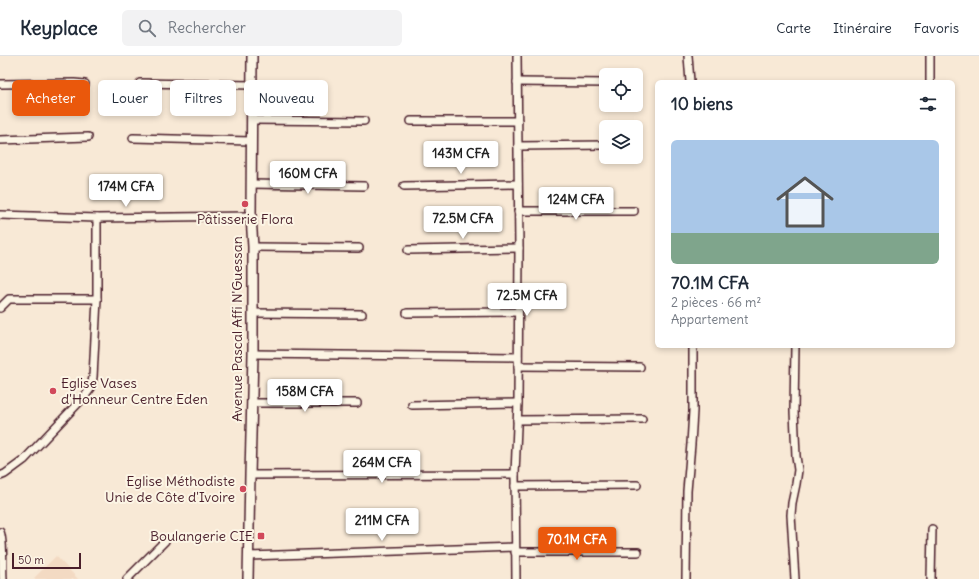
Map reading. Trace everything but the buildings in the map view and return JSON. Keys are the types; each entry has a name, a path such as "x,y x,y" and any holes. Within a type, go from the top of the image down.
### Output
{"street":[{"name":"Avenue Pascal Affi N'Guessan","path":"252,56 252,80"},
{"path":"516,579 515,474 518,403 519,248 517,56"},
{"path":"688,56 690,80"},
{"path":"930,56 930,80"},
{"path":"517,82 599,83"},
{"path":"162,83 244,85"},
{"path":"0,84 12,84"},
{"name":"Avenue Pascal Affi N'Guessan","path":"248,579 253,354 253,247 251,216 252,116"},
{"path":"252,120 364,121"},
{"path":"411,121 518,121"},
{"path":"0,140 88,137"},
{"path":"133,138 251,141"},
{"path":"518,146 599,145"},
{"path":"252,184 364,186"},
{"path":"404,186 518,184"},
{"path":"518,211 634,211"},
{"path":"0,216 97,218 251,216"},
{"path":"0,476 24,460 91,388 93,377 97,299 97,218"},
{"path":"253,247 359,248"},
{"path":"408,250 519,248"},
{"path":"0,308 9,300 97,299"},
{"path":"407,313 518,312"},
{"path":"253,313 362,314"},
{"path":"686,579 687,491 693,411 693,348"},
{"path":"795,348 794,411 798,470 791,515 795,579"},
{"path":"253,354 518,357"},
{"path":"518,366 640,367"},
{"path":"252,403 358,403"},
{"path":"412,405 518,403"},
{"path":"517,420 642,419"},
{"path":"250,475 515,474"},
{"path":"515,486 637,485"},
{"path":"931,579 932,529"},
{"path":"0,532 2,534 2,578"},
{"path":"127,579 165,541"},
{"path":"249,556 515,550 638,552"}],"shaded area":[{"path":"56,556 78,579 33,579"}],"place":[{"name":"Pâtisserie Flora","path":"245,204"},
{"name":"Eglise Vases d'Honneur Centre Eden","path":"53,391"},
{"name":"Eglise Méthodiste Unie de Côte d'Ivoire","path":"243,489"},
{"name":"Boulangerie CIE","path":"261,536"}]}
